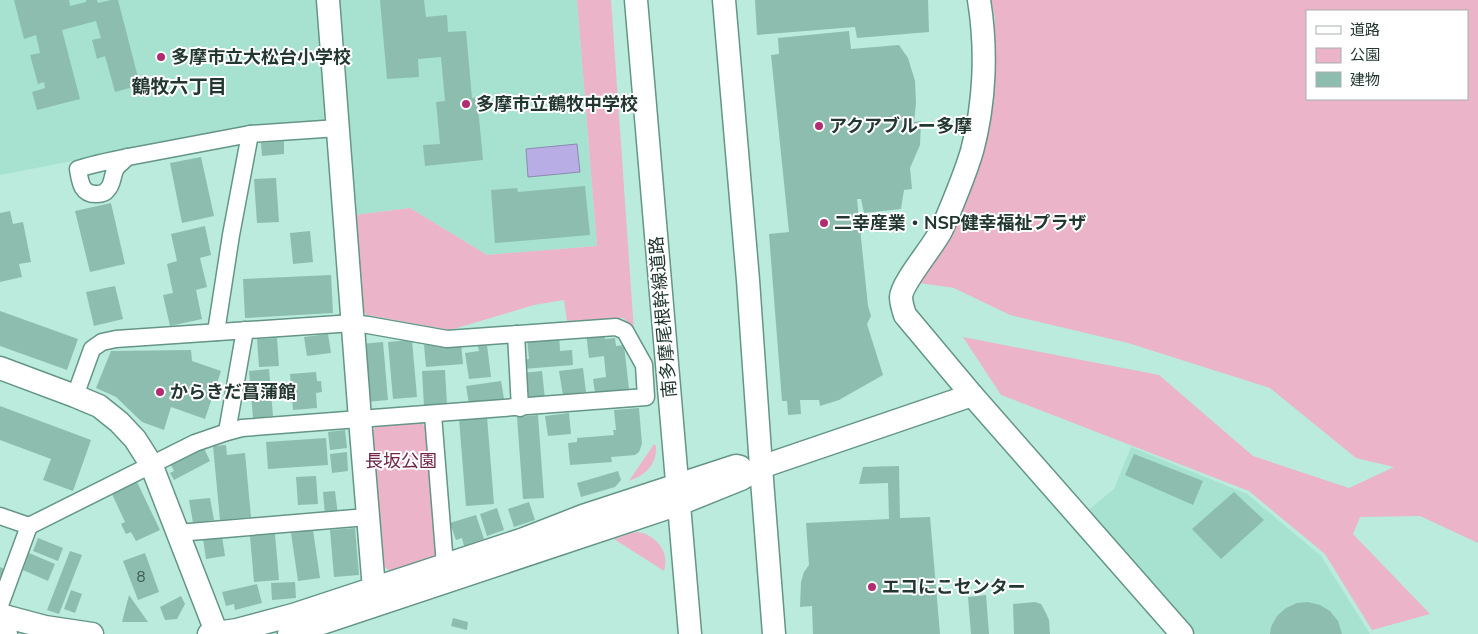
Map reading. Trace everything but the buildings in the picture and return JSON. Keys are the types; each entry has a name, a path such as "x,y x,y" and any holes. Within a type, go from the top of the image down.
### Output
{"main road":[{"path":"328,0 374,588"},
{"name":"南多摩尾根幹線道路","path":"636,0 690,634"},
{"path":"724,0 748,280 774,634"},
{"path":"979,0 984,47 979,115 972,150 958,192 939,235 907,282 901,294 901,305 905,315 972,395 1182,634"},
{"path":"0,368 99,406 119,422 135,439 150,464 178,533 214,634 293,616 524,539 583,516 741,479 761,467 972,395"},
{"path":"289,634 678,494"},
{"path":"0,615 45,627 92,634"},
{"path":"0,632 6,634"}],"street":[{"path":"127,157 250,134 338,128"},
{"path":"216,332 231,235 250,134"},
{"path":"0,605 29,526 150,464 195,443 227,432 242,428 433,415 646,397 644,365 625,331 616,327 447,339 368,324 352,323 116,339 102,342 92,349 75,396"},
{"path":"227,432 244,330"},
{"path":"516,334 520,408"},
{"path":"433,415 445,565"},
{"path":"0,516 29,526"},
{"path":"178,533 368,517"}],"shaded area":[{"name":"多摩市立大松台小学校","path":"0,0 319,0 327,114 321,122 248,127 0,175"},
{"name":"多摩市立鶴牧中学校","path":"338,0 577,0 597,246 487,255 410,208 355,215"},
{"path":"577,144 580,172 528,177 526,149"},
{"path":"1131,447 1247,494 1321,556 1370,634 1194,634 1087,511 1114,489"}],"green space":[{"path":"577,0 611,0 634,332 629,323 623,318 567,321 564,300 534,305 450,330 367,315 360,308 355,215 410,208 487,255 597,246"},
{"path":"991,0 1478,0 1478,543 1420,516 1360,517 1353,534 1430,614 1372,630 1325,554 1249,491 1001,395 963,337 1159,375 1253,456 1349,488 1394,467 1356,458 1270,388 1128,343 1010,315 954,288 920,283 951,232 989,121 995,18"},
{"name":"長坂公園","path":"421,422 427,430 437,550 433,557 390,571 381,564 370,434 377,425"},
{"path":"654,444 656,446 656,453 652,464 640,476 629,481"},
{"path":"638,532 650,537 660,546 665,557 664,571 614,539"}],"place":[{"name":"多摩市立大松台小学校","path":"161,57"},
{"name":"多摩市立鶴牧中学校","path":"466,104"},
{"name":"アクアブルー多摩","path":"819,126"},
{"name":"二幸産業・NSP健幸福祉プラザ","path":"824,223"},
{"name":"からきだ菖蒲館","path":"160,392"},
{"name":"エコにこセンター","path":"872,587"}],"district":[{"name":"鶴牧六丁目","path":"179,87"}]}
